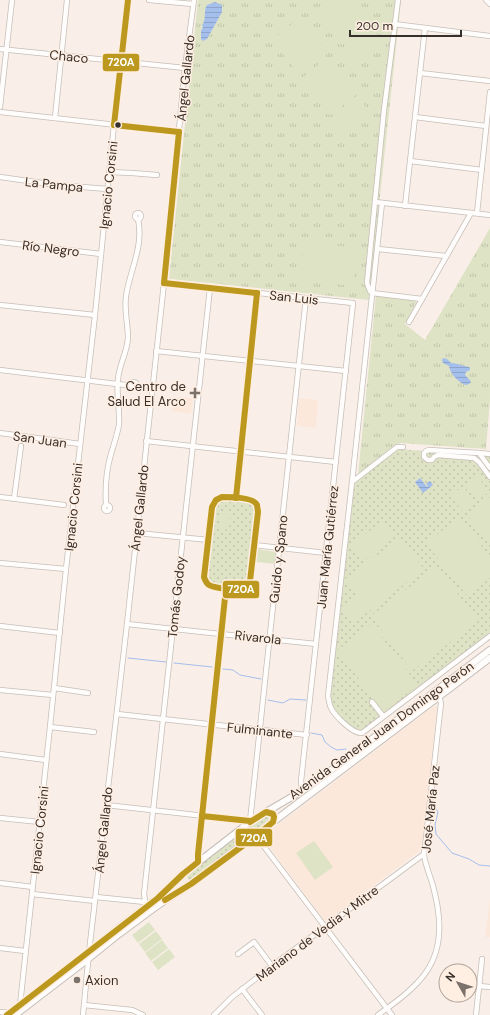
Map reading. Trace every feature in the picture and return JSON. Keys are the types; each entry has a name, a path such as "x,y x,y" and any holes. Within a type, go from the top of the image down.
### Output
{"main road":[{"name":"Avenida General Juan Domingo Perón","path":"14,1014 20,1005 89,952 146,904 158,898 183,874 250,822 314,783 490,650"},
{"name":"Avenida General Juan Domingo Perón","path":"14,1014 88,960 144,915 191,884 256,836 490,658"},
{"path":"266,812 274,815 273,822"},
{"path":"183,874 184,881 191,884"}],"street":[{"path":"0,107 12,0"},
{"path":"55,118 67,0"},
{"name":"Ignacio Corsini","path":"20,1005 128,0"},
{"path":"149,0 193,2"},
{"path":"398,0 394,24 367,283 370,291 373,293 422,299"},
{"path":"486,0 490,4"},
{"name":"Ángel Gallardo","path":"83,1015 137,533 193,2"},
{"path":"394,24 490,36"},
{"path":"405,206 425,28"},
{"name":"Chaco","path":"0,49 185,68"},
{"path":"420,73 490,81"},
{"path":"477,213 490,92"},
{"path":"0,112 179,132"},
{"path":"415,117 486,126"},
{"path":"410,161 482,170"},
{"path":"110,172 157,175"},
{"name":"La Pampa","path":"0,177 57,185 108,189"},
{"path":"375,202 382,204 490,215"},
{"path":"382,204 328,696 329,703 334,713 343,722 357,733 362,733 490,636"},
{"path":"409,322 470,213"},
{"path":"106,505 105,495 107,472 119,425 117,384 128,341 125,303 129,281 140,241 140,227 138,219"},
{"name":"Río Negro","path":"0,242 101,254"},
{"path":"378,248 446,256"},
{"name":"San Luis","path":"164,283 353,303"},
{"name":"Tomás Godoy","path":"146,904 144,894 210,288"},
{"path":"236,498 257,293"},
{"name":"Guido y Spano","path":"250,822 306,298"},
{"name":"Juan María Gutiérrez","path":"302,791 301,780 353,303"},
{"path":"0,305 95,315"},
{"path":"156,351 346,372"},
{"path":"0,370 88,381 126,385 131,384"},
{"name":"San Juan","path":"0,433 80,444"},
{"path":"146,442 336,462"},
{"path":"14,499 21,446"},
{"path":"352,482 397,448 404,447"},
{"path":"490,454 429,450 424,452 424,456 428,460 432,460 438,455 474,458 479,462 490,477"},
{"path":"479,453 490,468"},
{"path":"0,497 64,505"},
{"path":"217,498 236,498 251,500 256,502 257,505 258,512 250,581 248,586 242,589 213,587 205,582 204,577 212,507 217,498"},
{"path":"137,533 208,540"},
{"path":"254,545 326,553"},
{"path":"0,563 66,569"},
{"path":"198,862 226,588"},
{"name":"Rivarola","path":"127,624 316,644"},
{"path":"0,626 60,633"},
{"path":"54,688 88,693"},
{"path":"0,690 53,695"},
{"name":"José María Paz","path":"378,1015 423,977 433,961 438,942 440,926 438,908 424,854 441,703 439,696"},
{"path":"372,702 383,716"},
{"name":"Fulminante","path":"117,714 307,735"},
{"path":"50,727 94,732"},
{"path":"0,754 46,760"},
{"path":"106,805 250,822"},
{"path":"0,818 40,822"},
{"path":"256,836 392,1015"},
{"name":"Mariano de Vedia y Mitre","path":"214,1015 231,998 272,966 424,854"},
{"path":"0,884 33,887"},
{"path":"32,894 146,904"},
{"path":"238,954 254,942 272,966"},
{"path":"0,948 25,951"},
{"path":"476,1015 482,960"},
{"path":"479,986 490,987"},
{"path":"242,989 262,1015"},
{"path":"84,1005 132,1010 143,1015"},
{"path":"0,1012 14,1014"}],"shaded area":[{"path":"174,397 193,398 191,414 172,411"},
{"path":"299,398 318,400 316,428 297,426"},
{"path":"434,706 437,707 437,709 422,849 328,920 324,920 262,837"},
{"path":"490,899 490,937 485,937"}],"green space":[{"path":"198,0 401,0 369,300 170,279"},
{"path":"328,0 352,0 355,5 328,27 315,10"},
{"path":"357,7 370,24 342,45 329,29"},
{"path":"300,18 313,35 285,57 272,40"},
{"path":"372,28 385,44 358,66 345,50"},
{"path":"314,37 327,54 299,76 287,59"},
{"path":"328,57 341,73 313,95 301,79"},
{"path":"344,77 357,94 330,116 317,99"},
{"path":"359,98 372,115 344,137 331,120"},
{"path":"490,228 490,399 486,449 400,443 358,475 376,295 415,299 416,303 405,324 425,340"},
{"path":"304,242 357,248 353,286 299,280"},
{"path":"398,449 490,456 490,634 362,730 358,730 345,722 337,714 332,706 329,694 355,482"},
{"path":"477,475 489,492 477,501 465,485"},
{"path":"463,486 475,502 463,512 450,496"},
{"path":"490,497 490,545 467,515"},
{"path":"221,499 250,502 254,505 256,510 248,580 246,586 240,588 209,584 206,579 214,508 216,502"},
{"path":"220,512 231,513 229,530 219,529"},
{"path":"460,517 490,557 490,578 467,596 426,543"},
{"path":"382,521 394,537 363,561 351,545"},
{"path":"400,538 424,569 353,623 341,607 357,595 345,579"},
{"path":"257,549 276,552 275,564 256,562"},
{"path":"437,566 478,621 412,671 371,616"},
{"path":"372,624 418,685 383,711 337,650"},
{"path":"266,815 272,818 271,820 190,881 187,878 188,874"},
{"path":"314,841 333,867 315,880 296,853"},
{"path":"149,922 155,930 138,943 132,935"},
{"path":"156,931 162,939 145,952 139,944"},
{"path":"162,940 168,948 151,961 145,953"},
{"path":"169,949 175,957 158,970 152,962"}],"water":[{"path":"215,2 222,5 222,12 207,39 203,41 201,39 201,31 203,27 202,25 205,10 207,5"},
{"path":"443,358 447,359 451,363 469,367 470,370 466,372 465,375 471,382 466,385 458,380 451,372 449,366 443,363"},
{"path":"420,478 427,487 428,486 426,484 430,481 433,485 423,493 415,482"}],"waterway":[{"path":"128,658 166,662"},
{"path":"174,663 212,667"},
{"path":"223,669 233,670 240,675 261,679"},
{"path":"268,700 283,703 290,699 306,700"},
{"path":"311,733 322,735 325,742 337,750 346,749"},
{"path":"433,809 436,809 438,812 435,825 436,834 452,853 469,859 479,865 490,866"}],"transit line":[{"name":"720A","path":"114,125 128,0"},
{"name":"720A","path":"114,125 179,132"},
{"name":"720A","path":"164,283 179,132"},
{"name":"720A","path":"164,283 257,293"},
{"name":"720A","path":"236,498 257,293"},
{"name":"720A","path":"222,497 247,499 255,502 257,505 258,512 250,581 247,586 241,590 209,585 204,577 212,507 216,500 222,497"},
{"name":"720A","path":"7,1015 158,898 198,862 226,588"},
{"name":"720A","path":"165,900 191,884 256,836 273,822 274,817 273,814 266,812 250,822 202,816"}],"place":[{"name":"Centro de Salud El Arco","path":"195,393"},
{"name":"Axion","path":"77,980"}]}
